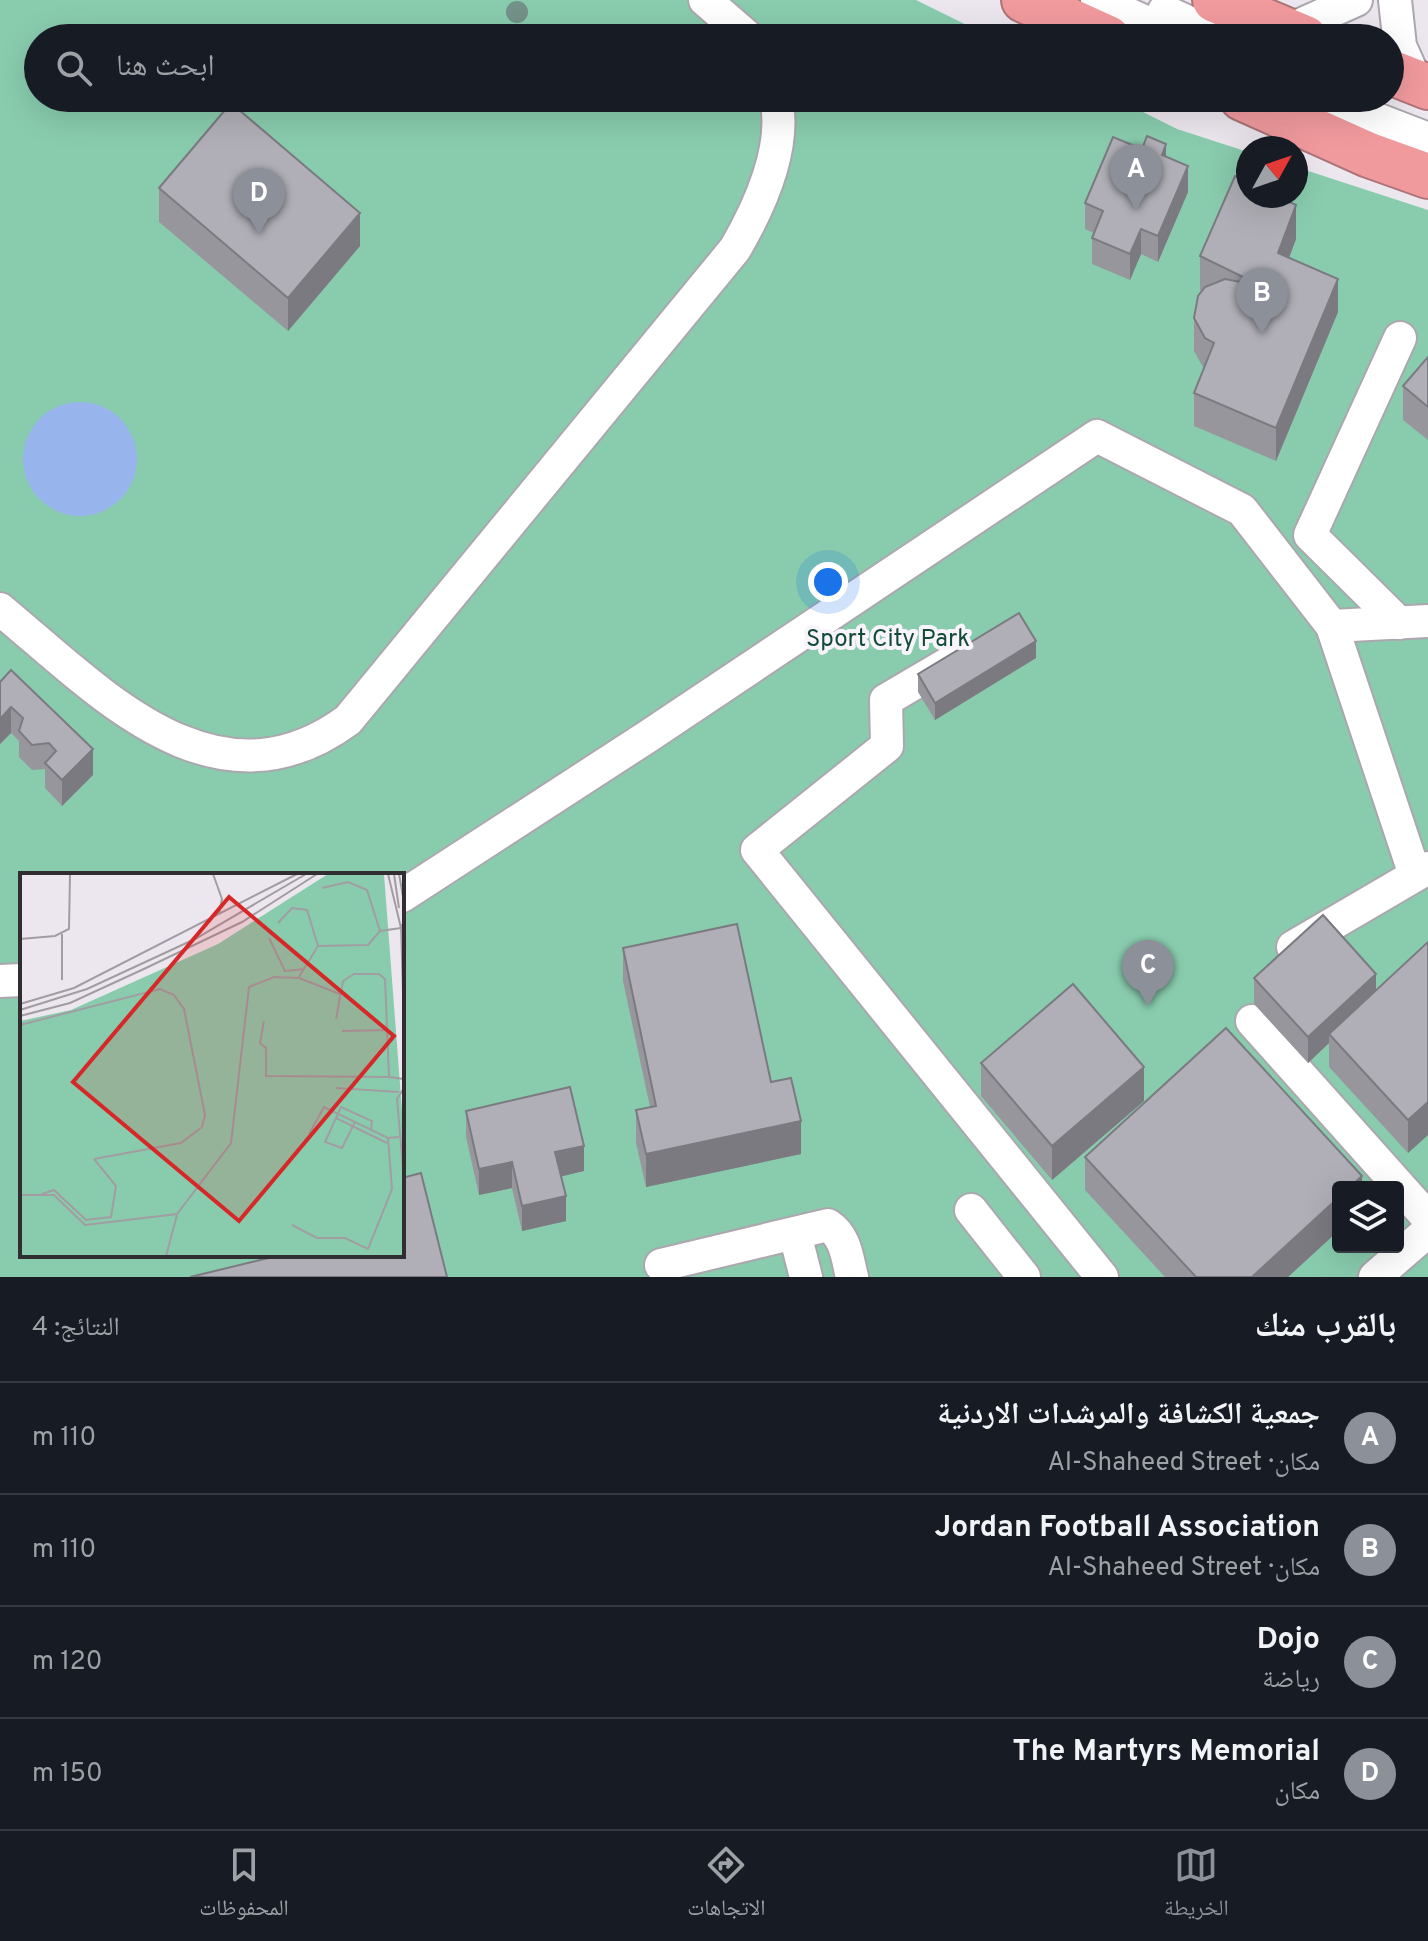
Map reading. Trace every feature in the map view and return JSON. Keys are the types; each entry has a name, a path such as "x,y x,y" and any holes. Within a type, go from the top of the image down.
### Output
{"highway":[{"path":"1024,0 1077,24"},
{"path":"1215,0 1272,24"},
{"path":"1273,112 1369,155 1428,176"}],"street":[{"path":"705,0 733,24"},
{"path":"1097,0 1150,24"},
{"path":"1140,0 1192,24"},
{"path":"1314,24 1356,0"},
{"path":"1395,0 1398,24"},
{"path":"1404,58 1415,91"},
{"path":"0,609 135,719 183,744 244,757 287,753 321,740 348,720 735,249 752,221 772,158 778,126 777,112"},
{"path":"1358,112 1428,139"},
{"path":"1400,338 1310,535 1413,622"},
{"path":"404,895 647,737 1097,436 1242,510 1332,626 1422,872 1283,953"},
{"path":"1332,626 1413,622"},
{"path":"974,648 886,700 887,746 757,850 1102,1277"},
{"path":"0,981 20,980"},
{"path":"1252,1021 1428,1218"},
{"path":"971,1210 1024,1277"},
{"path":"661,1265 828,1225 837,1231 852,1277"},
{"path":"1375,1277 1428,1231"},
{"path":"795,1234 806,1277"}],"green space":[{"name":"Sport City Park","path":"0,0 916,0 965,24 24,24 24,112 1143,112 1177,129 1236,148 1236,208 1308,208 1308,171 1428,210 1428,1277 0,1277"}],"water":[{"path":"80,402 102,407 120,419 132,437 137,459 132,481 120,499 102,511 80,516 58,511 40,499 28,481 23,459 28,437 40,419 58,407"}],"building":[{"path":"223,112 242,112 360,213 288,298 159,188"},
{"path":"1147,136 1166,144 1162,155 1188,166 1158,236 1141,229 1130,254 1092,238 1103,211 1085,203 1113,137 1142,149"},
{"path":"1235,176 1236,208 1295,208 1278,253 1338,279 1276,428 1194,393 1214,343 1205,338 1194,318 1198,296 1205,287 1225,279 1240,282 1243,277 1200,256"},
{"path":"1428,357 1428,407 1403,386"},
{"path":"1019,613 1036,641 935,703 918,674"},
{"path":"11,670 93,749 62,780 45,763 56,751 49,743 32,745 19,731 23,718 11,707 0,719 0,682"},
{"path":"1323,915 1376,974 1308,1037 1254,978"},
{"path":"737,924 771,1082 791,1078 801,1121 646,1154 636,1110 656,1106 623,948"},
{"path":"1428,942 1428,1102 1408,1120 1329,1034"},
{"path":"1073,984 1144,1067 1052,1146 981,1063"},
{"path":"1226,1028 1362,1176 1357,1181 1332,1181 1332,1204 1252,1277 1196,1277 1085,1157"},
{"path":"570,1087 584,1146 555,1152 566,1196 522,1206 512,1162 479,1169 466,1111"},
{"path":"421,1173 447,1277 190,1277 273,1257 404,1257 404,1177"}],"place":[{"name":"جمعية الكشافة والمرشدات الاردنية","path":"1136,210"},
{"name":"The Martyrs Memorial","path":"259,234"},
{"name":"Jordan Football Association","path":"1262,334"},
{"name":"Dojo","path":"1148,1006"}]}
